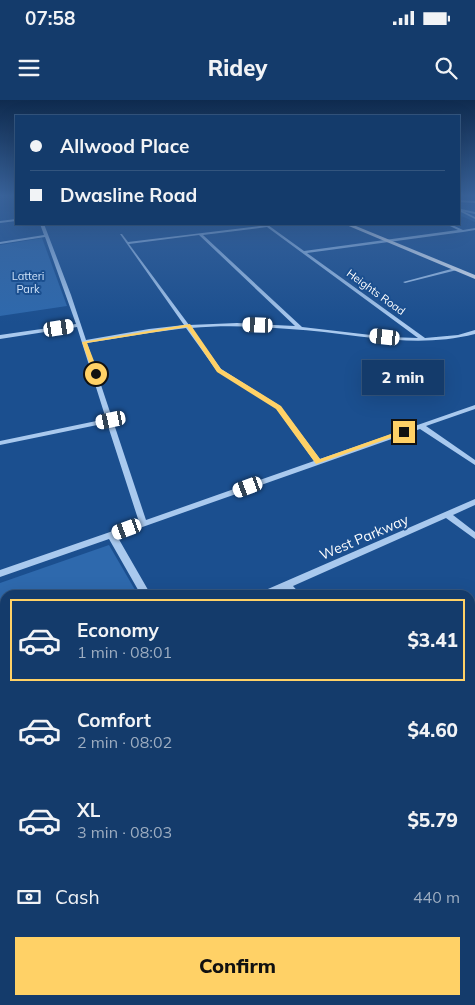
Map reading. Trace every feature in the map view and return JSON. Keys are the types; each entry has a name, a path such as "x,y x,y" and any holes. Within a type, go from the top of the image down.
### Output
{"main road":[{"path":"380,238 475,277"}],"street":[{"path":"0,243 31,238"},
{"path":"47,238 79,325 143,523"},
{"path":"124,238 219,370 278,407 319,462"},
{"path":"128,243 166,238"},
{"path":"205,238 301,329"},
{"name":"Heights Road","path":"284,238 423,339"},
{"path":"303,252 408,238"},
{"path":"405,282 455,269"},
{"path":"84,342 189,326 226,324 403,339 453,338 475,332"},
{"path":"0,338 79,325"},
{"path":"0,574 475,407"},
{"path":"0,443 111,420"},
{"path":"421,426 475,463"},
{"name":"West Parkway","path":"276,590 475,502"},
{"path":"448,515 475,536"},
{"path":"111,534 143,590"},
{"path":"287,585 292,590"}],"green space":[{"name":"Latteri Park","path":"42,238 67,306 0,316 0,245"},
{"path":"109,545 135,590 0,590 0,583"}],"route":[{"path":"96,374 84,342 158,329 189,326 219,370 227,377 260,394 278,407 319,462 404,432"}]}
